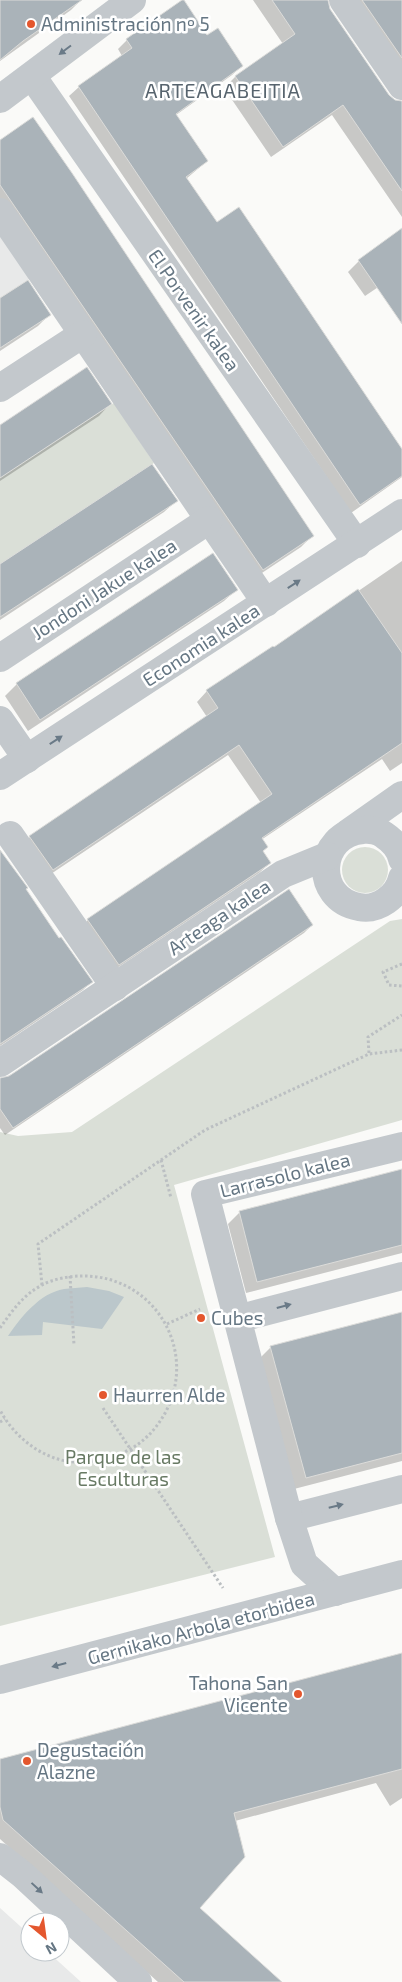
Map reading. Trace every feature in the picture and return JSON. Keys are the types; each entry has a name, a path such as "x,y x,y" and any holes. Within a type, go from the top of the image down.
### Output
{"street":[{"path":"0,100 132,0"},
{"path":"342,0 402,86"},
{"name":"El Porvenir kalea","path":"32,76 356,544"},
{"path":"0,212 266,603"},
{"path":"0,388 83,334"},
{"name":"Economia kalea","path":"0,776 402,513"},
{"name":"Jondoni Jakue kalea","path":"0,658 209,520"},
{"path":"0,720 26,758"},
{"name":"Arteaga kalea","path":"0,1064 283,874 336,846 402,795"},
{"path":"402,859 401,854 392,841 382,833 368,830 355,831 336,846 325,870 329,884 336,896 347,904 360,908 374,907 385,902 395,893 402,878"},
{"path":"10,835 115,987"},
{"name":"Larrasolo kalea","path":"336,1592 304,1564 289,1518 205,1194 402,1146"},
{"path":"237,1319 402,1276"},
{"path":"289,1518 402,1489"},
{"name":"Gernikako Arbola etorbidea","path":"0,1680 402,1574"},
{"path":"0,1857 23,1875 138,1982"}],"path":[{"path":"402,964 383,972 389,985 402,986"},
{"path":"369,1054 368,1037 402,1015"},
{"path":"42,1285 38,1244 205,1130 369,1054 402,1050"},
{"path":"161,1160 173,1207"},
{"path":"70,1276 74,1345"},
{"path":"0,1328 16,1304 42,1285 70,1276 97,1276 123,1284 146,1298 157,1310 167,1324 173,1340 178,1371 171,1402 155,1430 130,1450 104,1460 77,1462 50,1456 26,1442 4,1419 0,1410"},
{"path":"200,1308 203,1318"},
{"path":"103,1408 242,1617"},
{"path":"0,1422 4,1419"},
{"path":"214,1591 233,1586"}],"shaded area":[{"path":"0,233 31,278 0,298"},
{"path":"87,1287 109,1291 124,1297 102,1329 43,1322 42,1335 8,1336 25,1314 47,1295 64,1289"},
{"path":"0,1908 20,1926 20,1962 59,1962 81,1982 0,1982"}],"green space":[{"path":"114,403 154,463 0,564 0,478"},
{"path":"365,847 378,851 384,857 388,870 384,883 378,889 365,893 352,889 346,883 342,870 346,857 352,851"},
{"name":"Parque de las Esculturas","path":"402,919 402,1120 174,1185 275,1557 0,1626 0,1132 18,1136 72,1132 390,921"}],"building":[{"path":"0,0 82,0 23,41 0,60"},
{"path":"184,0 207,35 218,28 243,66 176,114 208,161 186,177 217,222 239,207 402,449 402,476 360,505 78,86 132,48 126,39"},
{"path":"272,0 328,0 330,9 389,95 395,100 402,101 402,191 343,105 283,147 235,76 295,34"},
{"path":"362,0 402,0 402,58"},
{"path":"33,117 314,536 263,570 0,185 0,140"},
{"path":"402,228 402,324 358,260"},
{"path":"28,280 51,315 0,348 0,298"},
{"path":"87,367 112,404 0,478 0,425"},
{"path":"152,464 178,501 0,617 0,564"},
{"path":"213,553 238,590 40,720 16,683"},
{"path":"358,589 402,653 402,743 262,838 268,847 263,851 271,863 119,965 87,919 272,794 239,745 53,870 29,836 218,708 206,690 274,647"},
{"path":"0,850 28,888 26,889 59,938 61,937 93,982 0,1044"},
{"path":"289,889 313,925 13,1128 0,1109 0,1078 9,1076"},
{"path":"402,1169 402,1245 257,1282 239,1211"},
{"path":"402,1312 402,1453 306,1478 270,1346"},
{"path":"402,1653 402,1769 234,1813 245,1857 200,1908 282,1982 184,1982 3,1820 0,1807 0,1759"}],"place":[{"name":"Administración nº 5","path":"31,24"},
{"name":"Cubes","path":"201,1318"},
{"name":"Haurren Alde","path":"103,1395"},
{"name":"Tahona San Vicente","path":"298,1694"},
{"name":"Degustación Alazne","path":"27,1761"}],"district":[{"name":"ARTEAGABEITIA","path":"223,91"}]}
